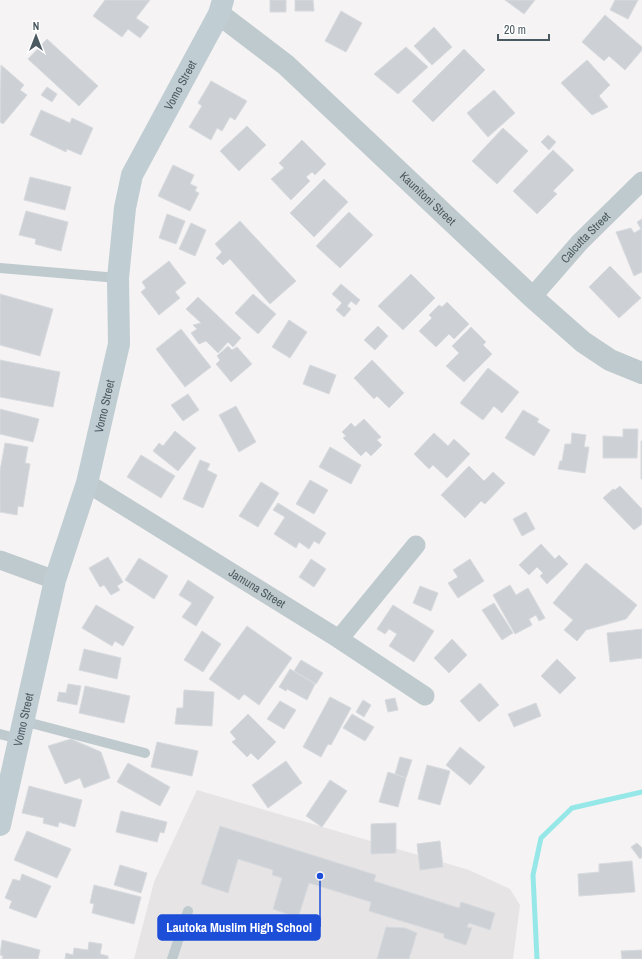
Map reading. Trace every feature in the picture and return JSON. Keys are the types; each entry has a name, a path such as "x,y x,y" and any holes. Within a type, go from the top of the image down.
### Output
{"main road":[{"name":"Vomo Street","path":"0,825 14,731 55,580 87,483 119,344 118,278 125,208 132,175 221,7"}],"street":[{"name":"Kaunitoni Street","path":"221,7 286,65 532,297 583,342 610,360 642,373"},
{"name":"Calcutta Street","path":"532,297 580,242 642,182"},
{"name":"Jamuna Street","path":"87,483 339,639 425,696"},
{"path":"339,639 416,545"},
{"path":"0,560 55,580"}],"lane":[{"path":"0,268 118,278"},
{"path":"14,731 145,752"},
{"path":"172,959 188,911"}],"shaded area":[{"path":"197,790 469,870 510,889 520,905 513,959 134,959 154,882"}],"building":[{"path":"105,0 150,0 136,18 149,27 140,38 128,29 122,37 93,16"},
{"path":"270,0 286,0 286,12 270,12"},
{"path":"295,0 313,0 314,11 295,11"},
{"path":"505,0 535,0 524,14"},
{"path":"615,0 638,0 628,19 610,10"},
{"path":"341,11 362,23 346,52 325,41"},
{"path":"605,15 642,47 642,50 625,70 609,56 604,61 582,42"},
{"path":"434,27 452,47 432,65 414,46"},
{"path":"47,39 98,86 79,106 28,59"},
{"path":"406,47 428,67 398,94 374,74"},
{"path":"464,49 485,70 433,122 412,101"},
{"path":"587,60 610,85 599,96 608,107 592,115 561,83"},
{"path":"1,65 24,85 20,90 27,95 3,124 0,122"},
{"path":"211,81 247,101 235,120 230,117 222,131 217,128 211,140 189,127 202,106 198,103"},
{"path":"47,87 57,94 52,102 41,95"},
{"path":"494,90 515,113 488,137 467,113"},
{"path":"41,110 70,123 72,118 93,128 81,155 67,149 66,152 30,135"},
{"path":"247,126 266,145 239,171 220,151"},
{"path":"503,128 528,151 497,184 472,161"},
{"path":"548,135 556,142 549,150 541,142"},
{"path":"302,140 326,164 315,175 312,172 306,177 310,181 291,200 271,179 284,168 279,163"},
{"path":"553,150 574,170 553,191 557,194 537,214 513,191"},
{"path":"173,165 194,175 190,184 197,187 195,191 199,193 190,211 158,196"},
{"path":"30,177 71,187 65,210 24,200"},
{"path":"324,179 348,202 314,237 290,213"},
{"path":"26,211 68,222 61,251 35,244 36,239 19,235"},
{"path":"349,212 373,235 340,268 316,246"},
{"path":"167,214 185,221 176,244 159,238"},
{"path":"642,219 642,272 634,276 616,232 631,228 634,233 641,229 637,222"},
{"path":"240,221 296,281 270,304 230,259 223,265 216,258 222,252 215,244"},
{"path":"191,223 206,230 195,256 179,249"},
{"path":"169,261 186,283 175,292 180,298 159,315 141,292 146,288 142,282"},
{"path":"610,266 641,298 619,318 589,287"},
{"path":"411,274 435,298 403,330 378,306"},
{"path":"341,284 360,300 356,305 351,301 347,306 351,309 344,317 336,310 342,303 332,294"},
{"path":"0,294 53,309 40,356 0,345"},
{"path":"253,294 276,314 258,334 235,313"},
{"path":"198,297 241,338 233,347 228,342 218,353 206,341 199,344 191,333 197,329 193,325 201,323 186,309"},
{"path":"447,302 469,324 454,339 449,334 436,347 419,331 432,318 429,315 439,305 442,307"},
{"path":"289,320 307,332 290,358 272,347"},
{"path":"378,326 388,336 375,350 364,340"},
{"path":"471,327 486,342 483,345 492,354 464,382 446,366 459,353 452,346"},
{"path":"181,329 211,367 185,387 156,349"},
{"path":"228,346 232,350 237,347 252,364 231,382 216,364 220,360 217,356"},
{"path":"0,360 60,372 53,407 0,397"},
{"path":"372,360 404,393 389,408 377,396 374,399 354,378"},
{"path":"310,365 336,375 329,394 303,384"},
{"path":"488,368 519,392 502,413 494,406 483,420 460,403"},
{"path":"188,394 199,410 183,421 171,405"},
{"path":"236,406 256,442 239,452 219,415"},
{"path":"0,409 39,419 33,442 0,434"},
{"path":"523,410 539,419 537,422 550,430 534,456 505,438"},
{"path":"364,419 381,437 377,440 382,445 371,456 366,451 361,456 343,438 346,436 342,432 351,423 355,427"},
{"path":"623,429 638,429 637,458 603,458 603,436 623,437"},
{"path":"175,431 196,448 178,471 153,451 159,443 163,446"},
{"path":"434,433 448,446 454,439 470,454 447,478 433,465 429,469 414,454"},
{"path":"572,433 586,435 584,447 589,447 585,473 558,469 560,461 562,461 565,444 571,444"},
{"path":"642,441 642,479 641,479"},
{"path":"5,443 28,447 25,463 30,464 23,507 18,506 17,515 0,512 0,471"},
{"path":"330,447 361,465 351,484 319,467"},
{"path":"141,455 175,476 161,498 127,477"},
{"path":"200,460 210,464 207,470 217,475 203,508 183,499"},
{"path":"469,466 484,481 493,472 505,483 485,504 481,501 465,518 441,495"},
{"path":"310,480 328,490 314,514 296,504"},
{"path":"261,482 279,493 258,527 239,516"},
{"path":"620,486 642,509 642,524 634,530 603,498 613,489 615,490"},
{"path":"278,503 326,533 319,544 314,541 309,549 299,542 296,548 274,534 285,517 273,510"},
{"path":"526,512 535,529 522,536 513,519"},
{"path":"541,544 555,559 559,555 568,564 547,584 540,576 543,573 537,567 529,575 519,565"},
{"path":"108,557 123,582 117,586 120,590 111,595 104,585 100,587 89,568"},
{"path":"139,558 168,576 154,599 125,580"},
{"path":"311,559 326,569 314,587 299,577"},
{"path":"470,559 484,581 458,598 448,583 458,577 453,570"},
{"path":"586,563 637,605 626,619 586,630 577,641 564,630 573,620 553,603"},
{"path":"188,580 214,597 196,626 182,617 192,603 179,595"},
{"path":"510,585 516,595 528,588 545,618 539,621 536,615 529,619 532,625 515,634 493,595"},
{"path":"420,586 438,593 431,611 413,603"},
{"path":"494,603 513,633 502,640 482,610"},
{"path":"96,605 134,627 123,646 115,641 112,646 82,628"},
{"path":"393,605 434,631 414,662 389,646 397,634 389,629 385,634 377,629"},
{"path":"247,626 292,658 259,705 244,694 239,700 209,679"},
{"path":"642,629 642,658 610,662 607,633"},
{"path":"202,631 221,644 203,672 184,660"},
{"path":"452,639 467,655 449,673 434,658"},
{"path":"84,649 121,658 117,679 79,670"},
{"path":"557,659 576,678 560,694 541,676"},
{"path":"301,660 323,673 316,684 294,671"},
{"path":"290,669 315,684 307,700 287,689 286,691 279,687"},
{"path":"480,683 499,705 479,722 460,701"},
{"path":"68,684 81,686 77,705 57,701 59,692 66,693"},
{"path":"85,686 130,696 124,723 79,713"},
{"path":"184,690 214,692 212,726 175,724 177,708 183,708"},
{"path":"330,697 351,708 331,745 328,744 321,757 303,747"},
{"path":"395,698 398,710 388,712 385,700"},
{"path":"363,700 371,705 364,717 356,712"},
{"path":"280,701 296,710 284,729 267,719"},
{"path":"536,703 541,716 514,727 508,714"},
{"path":"248,714 276,742 258,760 251,753 247,757 232,742 236,739 230,732"},
{"path":"352,714 374,727 365,741 343,728"},
{"path":"71,739 101,752 110,778 84,788 80,778 65,784 48,746"},
{"path":"157,742 198,751 192,776 151,767"},
{"path":"460,747 485,767 470,785 446,765"},
{"path":"400,757 412,760 406,778 395,774"},
{"path":"286,761 302,783 268,808 252,785"},
{"path":"128,763 170,787 160,806 117,782"},
{"path":"427,765 450,771 440,805 418,799"},
{"path":"388,772 406,778 398,807 379,802"},
{"path":"330,780 347,791 322,827 306,816"},
{"path":"29,786 82,800 75,827 59,822 58,827 43,823 44,818 22,813"},
{"path":"121,811 167,822 164,833 160,832 157,842 116,832"},
{"path":"396,823 396,853 371,854 371,824"},
{"path":"220,826 376,875 374,881 459,908 461,902 495,913 490,930 469,923 467,927 472,928 466,945 444,938 444,934 369,911 371,902 309,883 298,918 273,909 282,878 272,875 273,870 238,859 228,893 201,884"},
{"path":"27,831 71,849 57,878 14,860"},
{"path":"440,841 443,867 420,870 417,844"},
{"path":"637,843 642,848 642,857 640,859 631,847"},
{"path":"632,861 635,892 579,896 578,874 599,872 599,864"},
{"path":"120,865 147,873 141,893 114,885"},
{"path":"22,874 51,886 36,918 9,908 12,901 5,898 13,879 20,881"},
{"path":"94,885 141,897 134,924 92,913 94,904 90,903"},
{"path":"386,927 405,928 417,933 409,959 377,959"},
{"path":"2,940 40,950 38,959 2,959 3,956 0,955"},
{"path":"89,942 102,944 100,954 108,956 108,959 65,959 66,953 73,955 74,948 88,950"},
{"path":"642,950 642,959 622,959 621,951"}],"waterway":[{"path":"537,959 533,875 541,838 572,808 642,792"}],"place":[{"name":"Lautoka Muslim High School","path":"320,876"}]}
